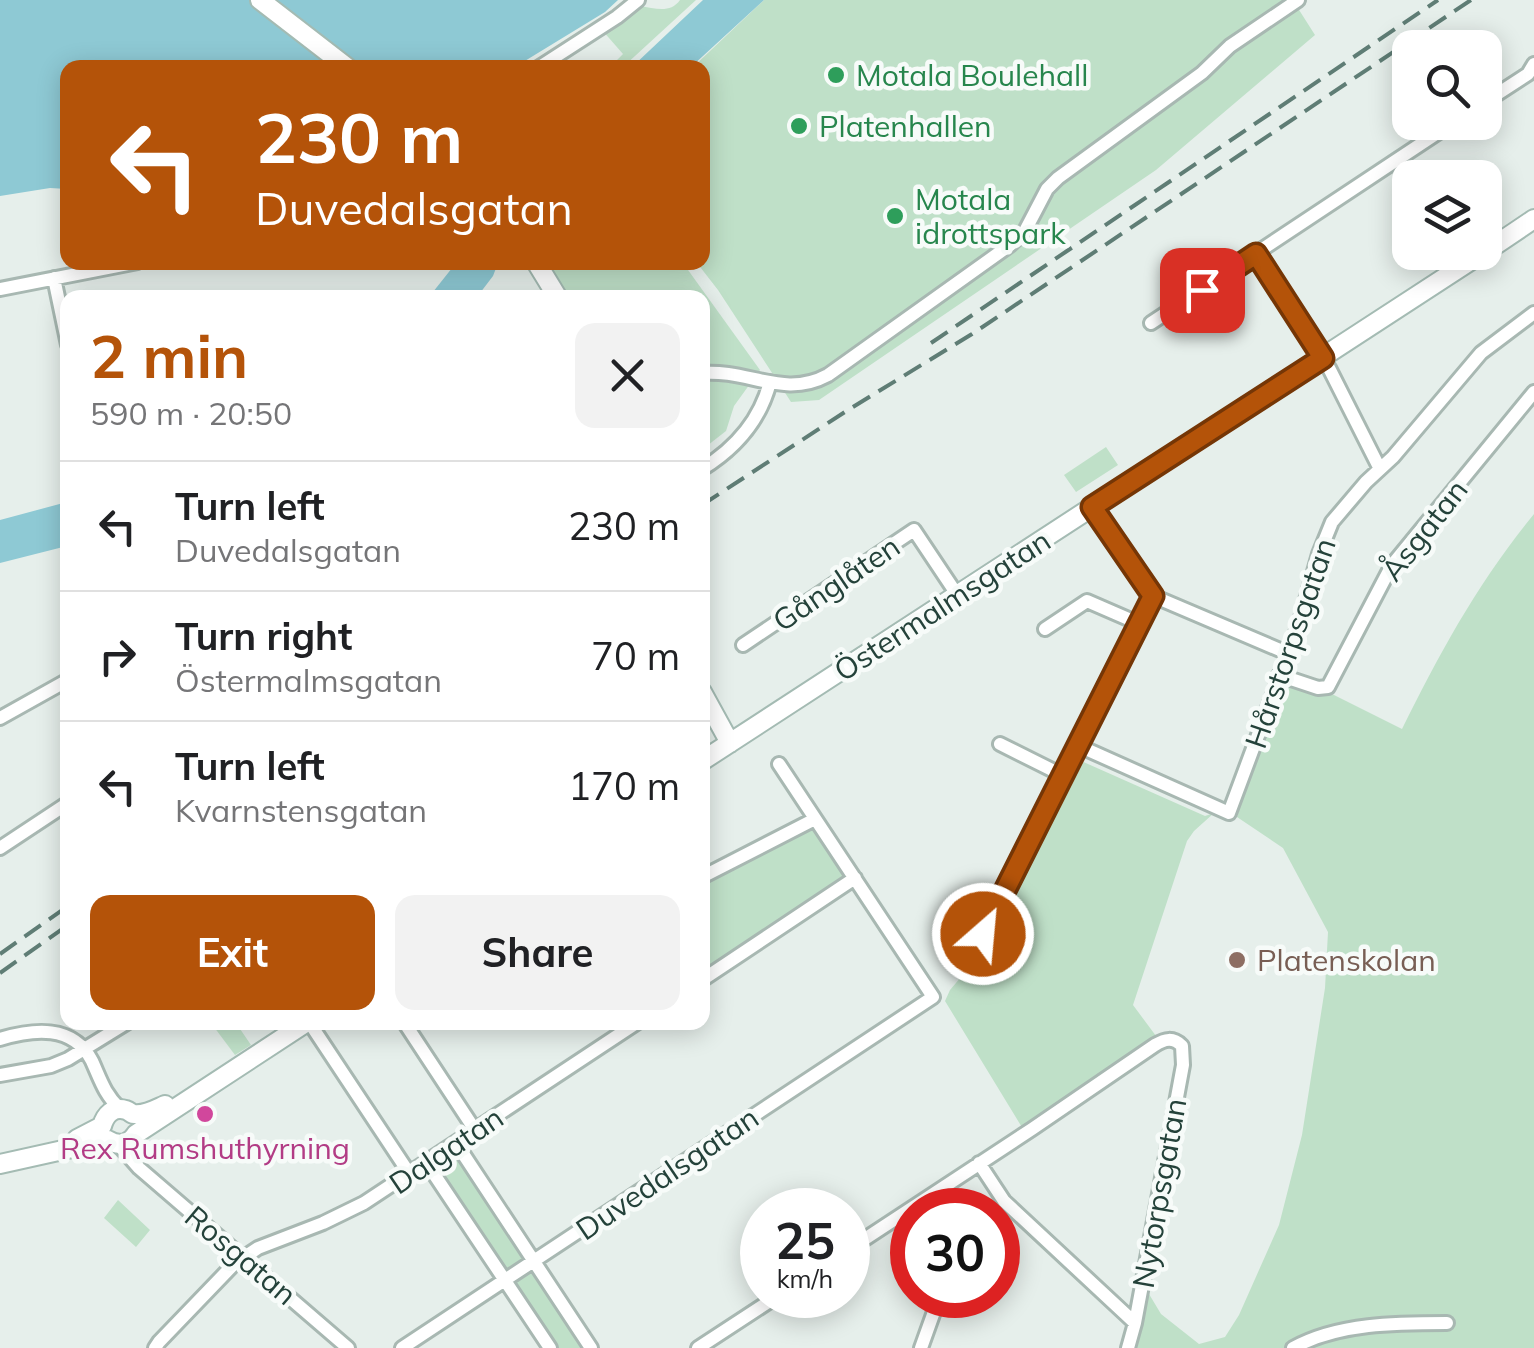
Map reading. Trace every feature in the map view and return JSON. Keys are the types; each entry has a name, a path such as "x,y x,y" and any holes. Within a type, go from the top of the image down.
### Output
{"street":[{"path":"260,0 338,60"},
{"path":"550,60 638,0"},
{"path":"710,374 731,374 790,386 828,375 1010,245 1025,231 1058,178 1202,73 1230,46 1298,0"},
{"path":"1502,92 1532,74"},
{"path":"1151,324 1427,140"},
{"name":"Östermalmsgatan","path":"1502,240 1534,220"},
{"path":"1256,254 1323,358 1380,469"},
{"path":"0,289 96,270"},
{"name":"Östermalmsgatan","path":"710,756 1457,270"},
{"path":"54,278 60,307"},
{"name":"Hårstorpsgatan","path":"1079,746 1229,812 1305,608 1324,538 1346,505 1394,458 1481,353 1534,312"},
{"path":"710,464 727,452 753,423 770,382"},
{"name":"Åsgatan","path":"1279,675 1318,688 1328,686 1392,565 1534,392"},
{"path":"1092,507 1153,596 1287,653"},
{"name":"Gånglåten","path":"743,645 914,530 958,596"},
{"path":"983,934 1153,596"},
{"path":"1045,629 1087,600 1140,624"},
{"path":"0,718 60,684"},
{"path":"710,707 730,743"},
{"path":"1000,744 1064,776"},
{"path":"710,975 855,878 778,764"},
{"path":"0,848 60,808"},
{"path":"710,872 815,819"},
{"name":"Duvedalsgatan","path":"401,1348 933,997 855,878"},
{"path":"0,1039 40,1030 75,1040 85,1050"},
{"path":"0,1075 51,1066 85,1050 114,1030"},
{"path":"0,1164 82,1148 207,1086 295,1030"},
{"path":"313,1030 409,1173"},
{"path":"409,1030 474,1130"},
{"name":"Dalgatan","path":"156,1348 234,1264 258,1248 364,1203 618,1030"},
{"name":"Nytorpsgatan","path":"979,1163 1154,1045 1176,1040 1182,1046 1183,1065 1128,1348"},
{"name":"Rosgatan","path":"85,1050 139,1168 348,1348"},
{"path":"0,1155 120,1127"},
{"path":"456,1143 591,1348"},
{"path":"426,1162 550,1348"},
{"path":"870,1235 979,1163 991,1188"},
{"path":"1020,1223 1135,1324"},
{"path":"698,1348 744,1318"},
{"path":"922,1348 932,1318"},
{"path":"1293,1348 1348,1330 1447,1323"}],"green space":[{"path":"680,0 696,0 631,60 617,60 623,54 602,30 640,6 667,9"},
{"name":"Motala idrottspark","path":"764,0 1296,0 1315,35 1156,170 819,400 791,402 702,270 710,270 710,60 700,60"},
{"path":"551,270 688,270 702,290 565,290"},
{"path":"710,301 760,370 734,406 726,431 710,444"},
{"path":"1106,447 1118,465 1076,492 1064,475"},
{"path":"1534,514 1534,1348 1125,1348 1143,1284 1161,1314 1199,1344 1225,1337 1239,1315 1279,1225 1302,1135 1325,988 1328,932 1283,848 1237,817 1277,677 1314,694 1326,691 1402,729 1462,618"},
{"path":"1079,760 1205,816 1214,813 1187,841 1133,1005 1159,1040 1026,1134 945,1001 990,943"},
{"path":"809,819 857,882 710,978 710,875"},
{"path":"216,1030 241,1030 251,1045 235,1055"},
{"path":"453,1146 588,1348 546,1348 423,1166"},
{"path":"118,1200 150,1230 136,1247 104,1218"}],"water":[{"path":"0,0 618,0 526,60 60,60 60,189 0,196"},
{"path":"703,0 764,0 699,60 639,60"},
{"path":"450,270 495,270 482,290 435,290"},
{"path":"60,504 60,548 0,563 0,520"}],"railway":[{"path":"931,343 1438,0"},
{"path":"710,500 972,334 1471,0"},
{"path":"0,954 60,912"},
{"path":"0,973 60,931"}],"place":[{"name":"Motala Boulehall","path":"836,75"},
{"name":"Platenhallen","path":"799,126"},
{"name":"Motala idrottspark","path":"895,216"},
{"name":"Platenskolan","path":"1237,960"},
{"name":"Rex Rumshuthyrning","path":"205,1114"}],"route":[{"path":"983,934 1153,596 1092,507 1323,358 1256,254 1202,290"}]}
